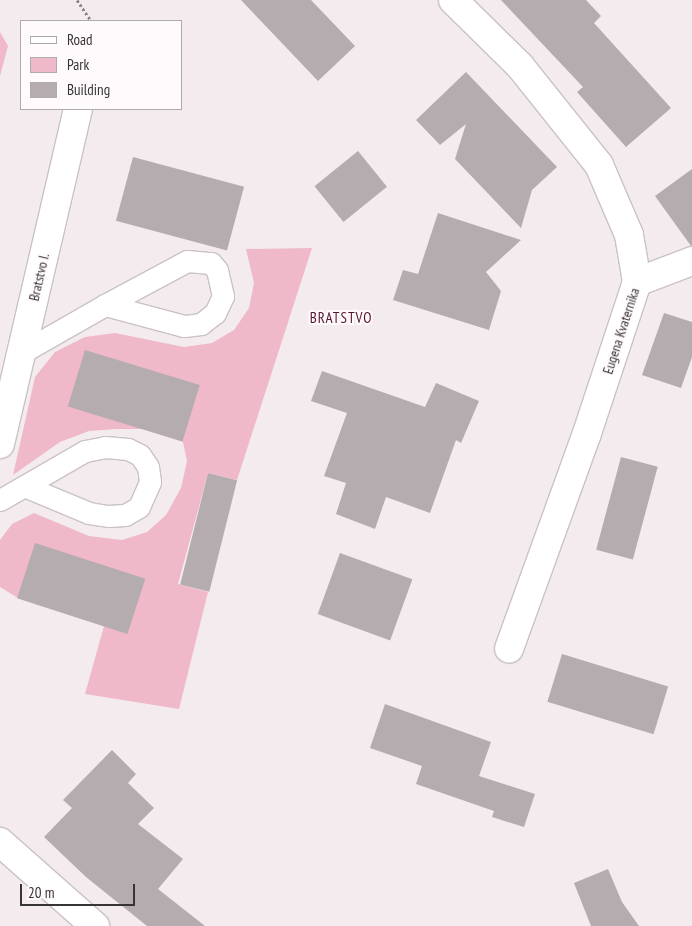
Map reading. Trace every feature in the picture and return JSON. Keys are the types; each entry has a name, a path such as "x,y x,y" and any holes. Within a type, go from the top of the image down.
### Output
{"street":[{"name":"Eugena Kvaternika","path":"453,0 520,66 599,165 629,235 637,282 586,436 509,649"},
{"name":"Bratstvo I.","path":"0,444 78,110"},
{"path":"637,282 692,261"},
{"path":"0,842 94,926"}],"lane":[{"path":"21,353 105,305 187,261 200,260 211,263 217,270 223,296 215,313 201,324 184,326 105,305"},
{"path":"0,500 24,486 85,451 105,447 128,449 140,455 148,467 150,482 139,506 125,515 108,516 89,513 24,486"}],"path":[{"path":"77,0 90,20"}],"green space":[{"path":"0,32 8,46 0,76"},
{"path":"312,248 237,480 208,473 178,584 208,592 179,709 85,694 104,626 18,598 0,587 0,540 12,524 34,513 89,536 122,540 147,532 166,515 181,488 187,461 183,442 144,429 89,431 60,442 13,475 35,377 55,352 85,337 115,333 184,347 212,343 234,330 249,308 254,283 246,249"}],"building":[{"path":"241,0 311,0 355,46 318,81"},
{"path":"501,0 586,0 601,16 594,23 671,108 626,147 577,92 583,87"},
{"path":"466,72 557,167 532,190 521,228 455,159 466,124 440,145 416,120"},
{"path":"358,151 387,187 343,222 314,186"},
{"path":"133,157 244,187 227,251 116,221"},
{"path":"692,169 692,246 691,246 655,196"},
{"path":"438,213 521,240 486,272 501,291 489,330 393,300 403,270 418,274"},
{"path":"664,313 692,322 692,357 681,388 642,375"},
{"path":"85,350 200,385 183,442 68,406"},
{"path":"322,371 425,407 436,383 479,401 461,443 456,440 430,513 386,497 375,529 336,514 346,483 324,476 347,413 311,401"},
{"path":"621,457 658,467 633,560 596,550"},
{"path":"208,473 237,480 209,592 180,585"},
{"path":"35,543 145,579 127,634 17,598"},
{"path":"340,553 412,579 390,640 318,614"},
{"path":"562,654 668,686 654,734 547,702"},
{"path":"385,704 491,742 479,776 535,794 524,827 492,817 494,811 416,784 422,766 370,748"},
{"path":"112,750 136,774 128,783 154,808 138,824 183,859 158,889 205,926 147,926 86,877 44,837 72,808 63,800"},
{"path":"608,869 622,902 639,926 591,926 574,883"}],"district":[{"name":"BRATSTVO","path":"341,318"}]}
